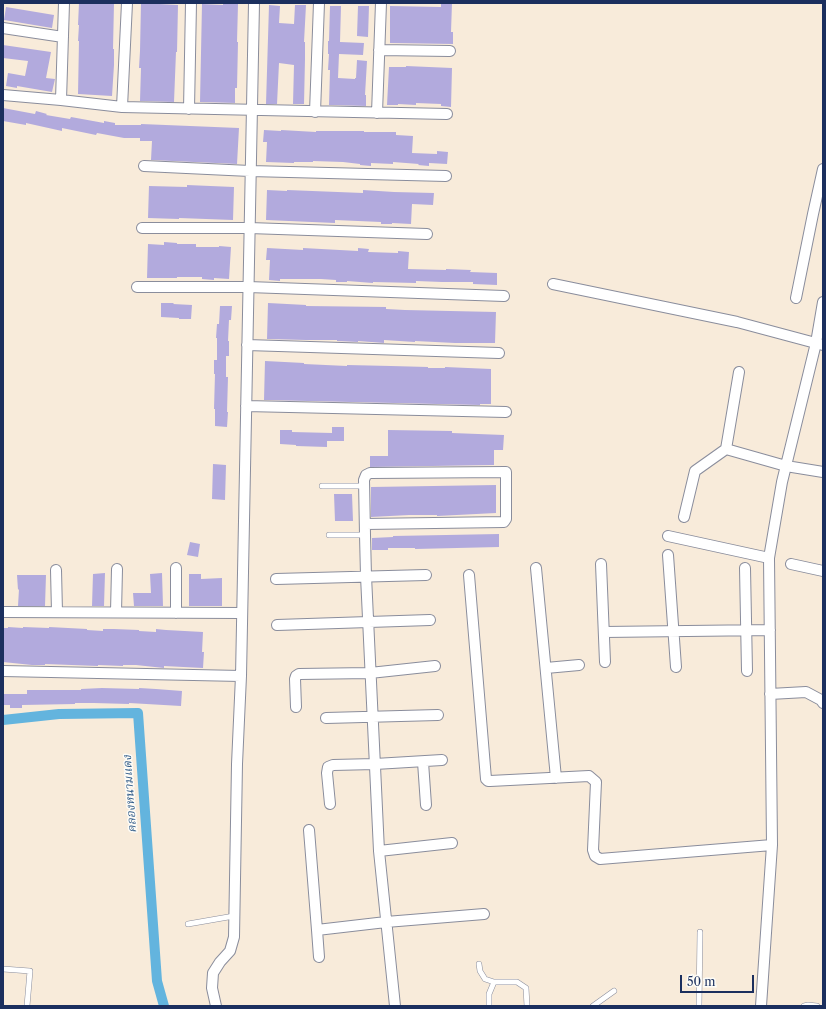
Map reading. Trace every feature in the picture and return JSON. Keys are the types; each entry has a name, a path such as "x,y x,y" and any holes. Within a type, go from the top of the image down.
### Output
{"street":[{"path":"61,100 64,3"},
{"path":"122,107 128,3"},
{"path":"189,109 191,3"},
{"path":"216,1006 212,988 213,973 230,951 234,937 237,764 241,676 254,3"},
{"path":"315,112 319,3"},
{"path":"377,113 381,3"},
{"path":"3,28 63,37"},
{"path":"379,50 450,51"},
{"path":"3,95 122,107 448,114"},
{"path":"144,166 250,172 446,176"},
{"path":"796,298 818,215 823,169"},
{"path":"142,228 249,228 427,234"},
{"path":"553,284 737,322 820,344"},
{"path":"137,287 248,288 504,296"},
{"path":"761,1006 772,845 769,558 782,482 820,344 823,302"},
{"path":"247,345 499,353"},
{"path":"684,517 695,471 726,449 739,372"},
{"path":"246,406 506,412"},
{"path":"726,449 786,466 823,472"},
{"path":"365,530 504,522 506,520 506,472 370,473 366,475 364,480 364,486 366,576 379,851 395,1006"},
{"path":"668,536 769,558"},
{"path":"668,555 676,667"},
{"path":"601,564 605,662"},
{"path":"791,564 823,571"},
{"path":"176,568 176,612"},
{"path":"536,568 556,778"},
{"path":"744,568 747,671"},
{"path":"116,612 117,569"},
{"path":"56,570 56,612"},
{"path":"276,579 426,575"},
{"path":"468,575 486,779 488,781 590,776 596,782 593,850 595,856 600,858 772,845"},
{"path":"3,612 242,613"},
{"path":"278,625 430,620"},
{"path":"604,632 770,630"},
{"path":"546,668 579,665"},
{"path":"296,706 295,679 299,674 370,672 435,666"},
{"path":"3,671 241,676"},
{"path":"770,694 806,692 821,700 823,703"},
{"path":"326,718 438,715"},
{"path":"330,804 327,773 328,767 333,765 442,760"},
{"path":"423,762 426,805"},
{"path":"309,830 319,957"},
{"path":"379,851 452,843"},
{"path":"317,930 386,922 484,914"}],"lane":[{"path":"322,486 364,486"},
{"path":"329,536 365,530"},
{"path":"188,924 234,916"},
{"path":"700,932 700,1006"},
{"path":"479,964 480,971 485,979 494,982 517,982 526,988 527,1006"},
{"path":"3,969 30,971 27,1006"},
{"path":"489,1006 489,994 494,982"},
{"path":"594,1006 614,991"},
{"path":"804,1006 817,1006"}],"building":[{"path":"79,3 114,3 114,65 112,96 78,94"},
{"path":"141,3 178,5 174,102 140,101 141,68 139,68"},
{"path":"441,3 452,3 451,32 453,32 453,44 390,43 390,6 441,7"},
{"path":"202,4 238,4 237,88 235,88 235,103 200,102"},
{"path":"269,5 280,6 279,23 294,24 295,5 306,5 304,42 304,104 293,104 294,65 279,63 277,104 266,104"},
{"path":"330,6 341,6 340,42 364,43 363,55 339,54 338,78 355,79 357,60 367,61 365,95 366,106 329,105 330,70 328,70 328,41"},
{"path":"358,6 369,6 368,37 357,36"},
{"path":"6,7 54,15 52,28 4,20"},
{"path":"3,45 51,52 46,78 55,79 52,92 17,86 17,88 6,86 8,73 25,76 28,61 3,58"},
{"path":"406,66 452,68 451,107 441,106 441,104 416,103 416,105 387,105 389,67"},
{"path":"3,108 35,114 36,111 47,114 46,115 70,119 71,117 104,123 104,121 115,123 115,125 141,124 239,128 237,164 151,160 152,141 140,141 140,138 124,138 97,133 96,135 62,128 62,131 26,123 26,125 3,121"},
{"path":"264,130 316,132 396,132 396,135 413,136 412,153 437,154 437,151 448,152 447,164 429,163 429,166 393,162 393,164 371,163 371,166 343,162 266,162 267,142 263,142"},
{"path":"187,185 234,187 233,220 148,218 149,186 187,187"},
{"path":"267,190 363,193 363,190 434,193 433,205 412,204 411,224 381,224 381,222 335,220 335,223 266,220"},
{"path":"164,242 196,244 196,247 231,247 229,279 214,278 214,280 202,279 202,277 147,278 148,244 164,245"},
{"path":"267,248 358,251 358,248 369,249 368,252 409,252 408,269 471,270 470,272 497,273 497,285 473,284 473,282 416,281 416,283 373,283 347,281 336,282 336,280 321,279 280,279 280,281 269,280 270,260 266,260"},
{"path":"161,303 192,305 191,319 161,317"},
{"path":"268,303 306,306 386,307 386,309 405,310 496,312 495,343 384,340 384,343 337,340 267,339"},
{"path":"220,306 232,306 231,320 229,320 229,356 226,356 226,377 228,377 227,427 215,426 214,409 214,360 217,360 216,338 217,324 219,324"},
{"path":"265,361 347,366 491,369 491,404 264,400"},
{"path":"332,427 344,427 344,441 327,441 327,447 280,444 280,430 292,430 292,432 332,433"},
{"path":"388,430 452,431 452,433 504,435 503,450 494,450 494,465 370,467 370,456 388,456"},
{"path":"213,464 226,465 225,500 212,499"},
{"path":"496,485 496,513 371,517 371,487"},
{"path":"334,494 352,494 353,521 335,521"},
{"path":"499,534 499,547 415,549 388,548 388,550 372,550 372,538 393,536"},
{"path":"190,542 200,544 198,557 187,555"},
{"path":"105,573 104,606 92,606 93,574"},
{"path":"162,573 163,606 134,606 133,593 151,593 150,574"},
{"path":"189,574 201,574 201,579 222,578 222,606 189,606"},
{"path":"17,575 46,575 45,606 18,606 19,589 18,590"},
{"path":"49,627 103,631 103,629 114,629 156,632 156,629 203,632 203,668 164,666 164,668 136,665 32,665 3,662 3,628"},
{"path":"102,688 139,688 182,691 181,706 129,703 75,703 22,705 22,708 10,708 10,705 3,705 3,694 27,694 27,690 81,690"}],"waterway":[{"name":"คลองหนามแดง","path":"3,720 59,714 138,713 157,981 164,1006"}]}
